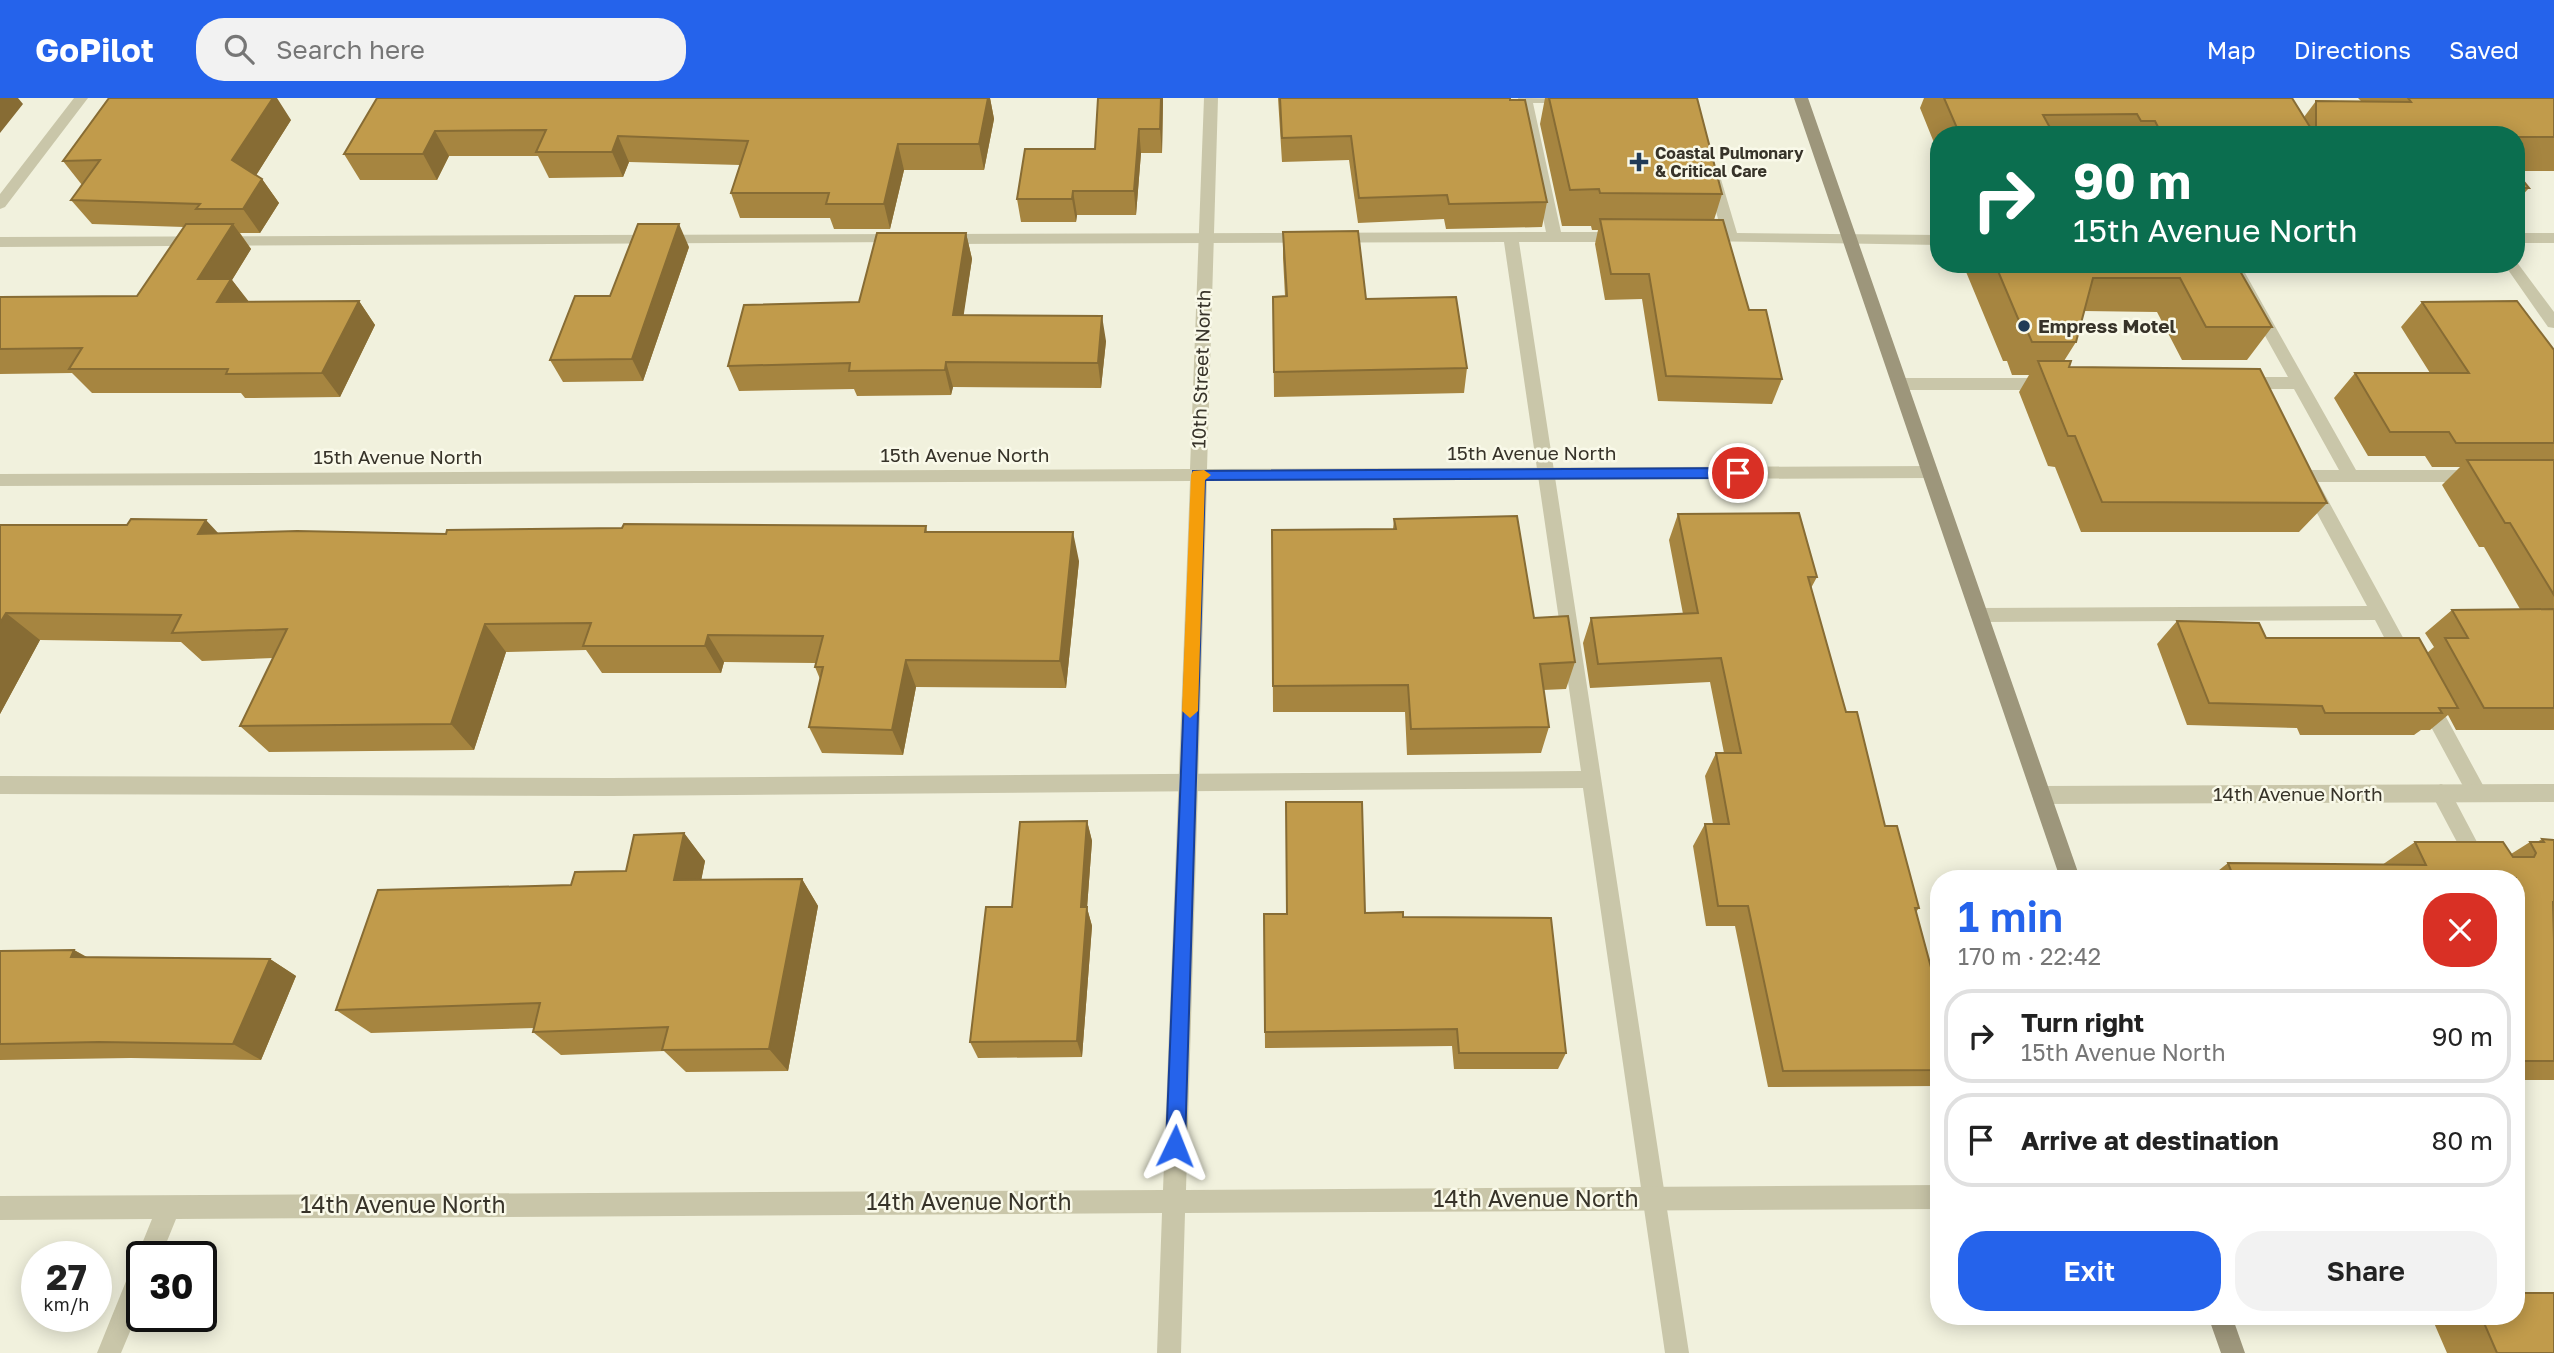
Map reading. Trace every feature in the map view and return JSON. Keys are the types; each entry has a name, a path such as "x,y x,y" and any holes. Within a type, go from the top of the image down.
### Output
{"main road":[{"path":"1801,98 2067,870"},
{"path":"2223,1325 2233,1353"}],"street":[{"path":"0,204 81,98"},
{"name":"10th Street North","path":"1169,1353 1210,98"},
{"path":"1554,236 1525,98 1581,99"},
{"path":"1709,162 1731,239"},
{"path":"1511,236 1677,1353"},
{"path":"0,242 1636,237"},
{"path":"1690,238 1930,240"},
{"path":"2525,238 2554,238"},
{"path":"2237,273 2351,476"},
{"path":"2518,273 2554,323"},
{"path":"2230,383 2299,383"},
{"path":"1900,384 2065,384"},
{"name":"15th Avenue North","path":"0,480 1930,472"},
{"path":"1979,615 2380,613"},
{"path":"0,785 1188,783 1592,779"},
{"path":"2441,793 2482,870"},
{"name":"14th Avenue North","path":"2042,795 2554,793"},
{"name":"14th Avenue North","path":"0,1208 1930,1197"},
{"path":"155,1241 169,1207"},
{"path":"109,1353 126,1312"}],"lane":[{"path":"2477,793 2306,476 2486,476"}],"building":[{"path":"109,98 273,98 232,160 262,179 243,209 196,209 200,204 71,200 100,160 63,161"},
{"path":"377,98 988,98 979,144 898,144 884,204 826,204 829,193 731,193 748,141 618,136 612,152 536,152 546,130 435,131 423,154 344,154"},
{"path":"1098,98 1161,98 1160,129 1139,129 1134,191 1073,191 1072,199 1017,199 1025,149 1095,149"},
{"path":"1280,98 1525,100 1547,202 1449,204 1447,195 1359,198 1351,136 1282,138"},
{"path":"1549,98 1697,98 1722,194 1600,193 1599,189 1570,190"},
{"path":"1944,98 2292,98 2309,126 2158,126 2155,121 2141,121 2137,114 2043,115 2049,126 1956,126"},
{"path":"2408,98 2554,98 2554,137 2525,137 2525,126 2316,126 2316,101 2411,102"},
{"path":"1600,219 1723,220 1749,310 1766,310 1782,379 1666,376 1649,274 1611,274"},
{"path":"186,224 233,224 198,279 231,279 217,302 359,301 322,373 226,374 228,369 69,369 82,348 0,349 0,297 137,296"},
{"path":"638,224 679,224 632,359 550,360 575,296 610,296"},
{"path":"1358,231 1366,299 1456,297 1467,368 1274,372 1273,297 1287,296 1283,232"},
{"path":"877,233 966,233 953,315 1102,316 1098,363 946,362 945,370 849,371 850,363 728,366 744,305 859,302"},
{"path":"1999,273 2241,273 2272,327 2206,327 2180,278 2093,278 2076,342 2032,342 2026,328 2022,328"},
{"path":"2517,301 2554,350 2554,443 2456,443 2449,432 2390,432 2355,373 2469,373 2422,302"},
{"path":"2038,361 2071,361 2069,367 2260,369 2327,503 2102,502 2075,436 2068,436"},
{"path":"2467,460 2554,460 2554,595 2510,523 2505,523"},
{"path":"1799,513 1817,577 1808,577 1846,712 1857,712 1885,826 1897,826 1919,908 1915,908 1930,964 1930,1070 1783,1071 1748,906 1718,906 1705,824 1729,824 1716,753 1741,753 1721,658 1598,664 1591,618 1698,613 1678,514"},
{"path":"1517,516 1534,618 1568,616 1575,662 1540,664 1549,727 1411,729 1408,685 1273,686 1272,530 1396,529 1394,519"},
{"path":"131,519 206,520 198,534 297,531 446,534 447,530 622,528 624,524 926,526 925,532 1073,532 1060,661 906,660 892,730 809,727 823,667 815,667 823,636 708,635 705,646 583,646 591,623 485,624 451,724 240,726 287,629 172,633 181,615 6,613 0,623 0,525 127,525"},
{"path":"2554,609 2554,708 2484,708 2445,638 2468,638 2452,610"},
{"path":"2177,621 2259,623 2266,638 2419,638 2458,708 2439,708 2442,713 2325,713 2322,706 2209,703"},
{"path":"1286,802 1362,802 1365,913 1403,912 1403,917 1551,918 1566,1053 1459,1053 1457,1029 1265,1032 1264,914 1287,914"},
{"path":"1087,821 1081,907 1087,907 1077,1041 970,1042 986,907 1012,907 1020,822"},
{"path":"684,833 674,880 802,879 769,1049 662,1050 668,1027 533,1032 540,1003 336,1010 378,890 571,885 575,872 626,871 634,835"},
{"path":"2542,839 2554,840 2554,1061 2525,1061 2525,870 2231,870 2228,863 2426,865 2415,842 2503,842 2513,857 2534,857 2536,853 2530,842 2544,842"},
{"path":"74,950 71,957 270,959 233,1044 0,1044 0,951"},
{"path":"2525,1293 2554,1293 2554,1353 2497,1353 2485,1325 2525,1325"}],"slow traffic":[{"path":"1190,711 1198,475 1204,475"}],"place":[{"name":"Coastal Pulmonary & Critical Care","path":"1639,162"},
{"name":"Empress Motel","path":"2024,326"}],"route":[{"path":"1175,1146 1198,475 1738,473"}]}
